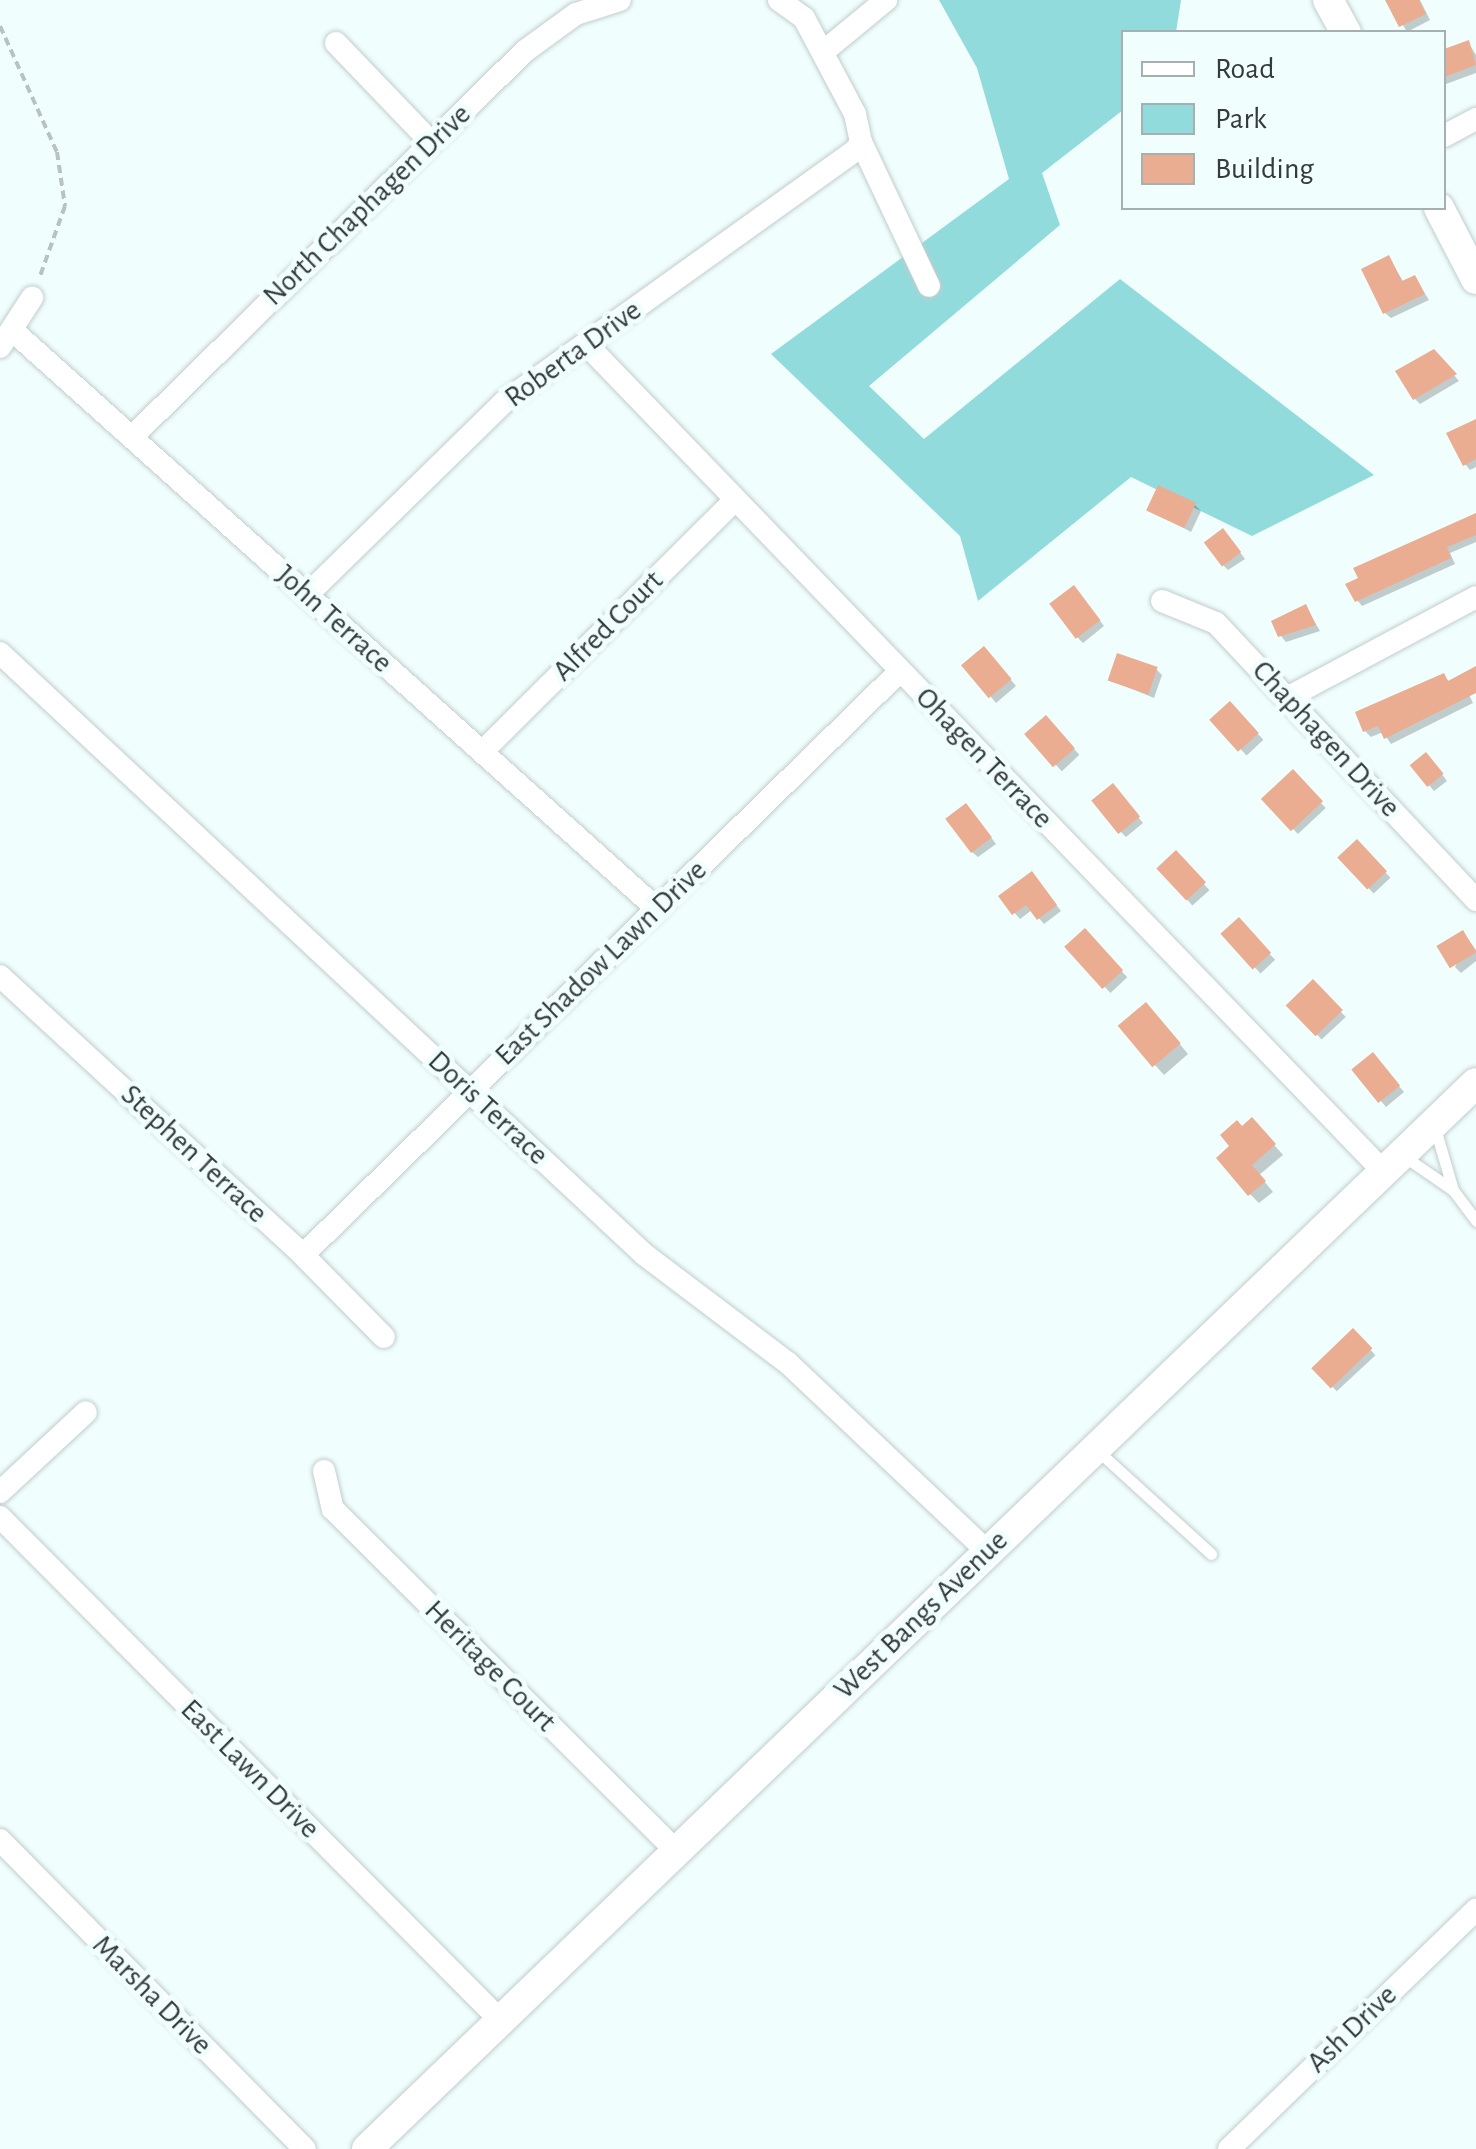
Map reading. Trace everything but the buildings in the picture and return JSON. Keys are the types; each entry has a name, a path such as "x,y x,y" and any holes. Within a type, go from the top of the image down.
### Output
{"street":[{"name":"North Chaphagen Drive","path":"132,437 557,24 620,0"},
{"path":"780,0 804,18 823,52 855,114 862,130 861,142 929,286"},
{"path":"823,52 886,0"},
{"path":"1328,0 1345,30"},
{"path":"336,43 432,142"},
{"path":"1446,135 1476,119"},
{"name":"Roberta Drive","path":"308,594 482,422 855,152 861,142"},
{"path":"1439,210 1476,279"},
{"path":"6,338 32,298"},
{"name":"John Terrace","path":"6,338 132,437 656,909"},
{"name":"Ohagen Terrace","path":"586,344 900,671 1392,1163"},
{"name":"Alfred Court","path":"482,752 735,500"},
{"path":"1286,698 1476,597"},
{"name":"Chaphagen Drive","path":"1162,601 1210,617 1476,900"},
{"name":"Doris Terrace","path":"0,653 644,1255 818,1389 987,1551"},
{"name":"East Shadow Lawn Drive","path":"303,1255 900,671"},
{"name":"Stephen Terrace","path":"0,976 303,1255 384,1336"},
{"name":"West Bangs Avenue","path":"367,2149 1476,1083"},
{"path":"0,1492 86,1412"},
{"name":"Heritage Court","path":"324,1471 333,1510 676,1851"},
{"name":"East Lawn Drive","path":"0,1517 500,2020"},
{"name":"Marsha Drive","path":"0,1840 305,2149"},
{"name":"Ash Drive","path":"1229,2149 1476,1910"}],"lane":[{"path":"1434,1124 1453,1190 1476,1221"},
{"path":"1392,1163 1453,1190"},
{"path":"1095,1448 1211,1554"}],"path":[{"path":"0,26 57,152 65,206 32,298"}],"green space":[{"path":"939,0 1181,0 1176,30 1121,30 1121,112 1042,173 1060,225 869,386 924,439 1120,279 1374,475 1252,536 1131,477 978,601 960,536 771,354 1009,179 977,68"}]}
